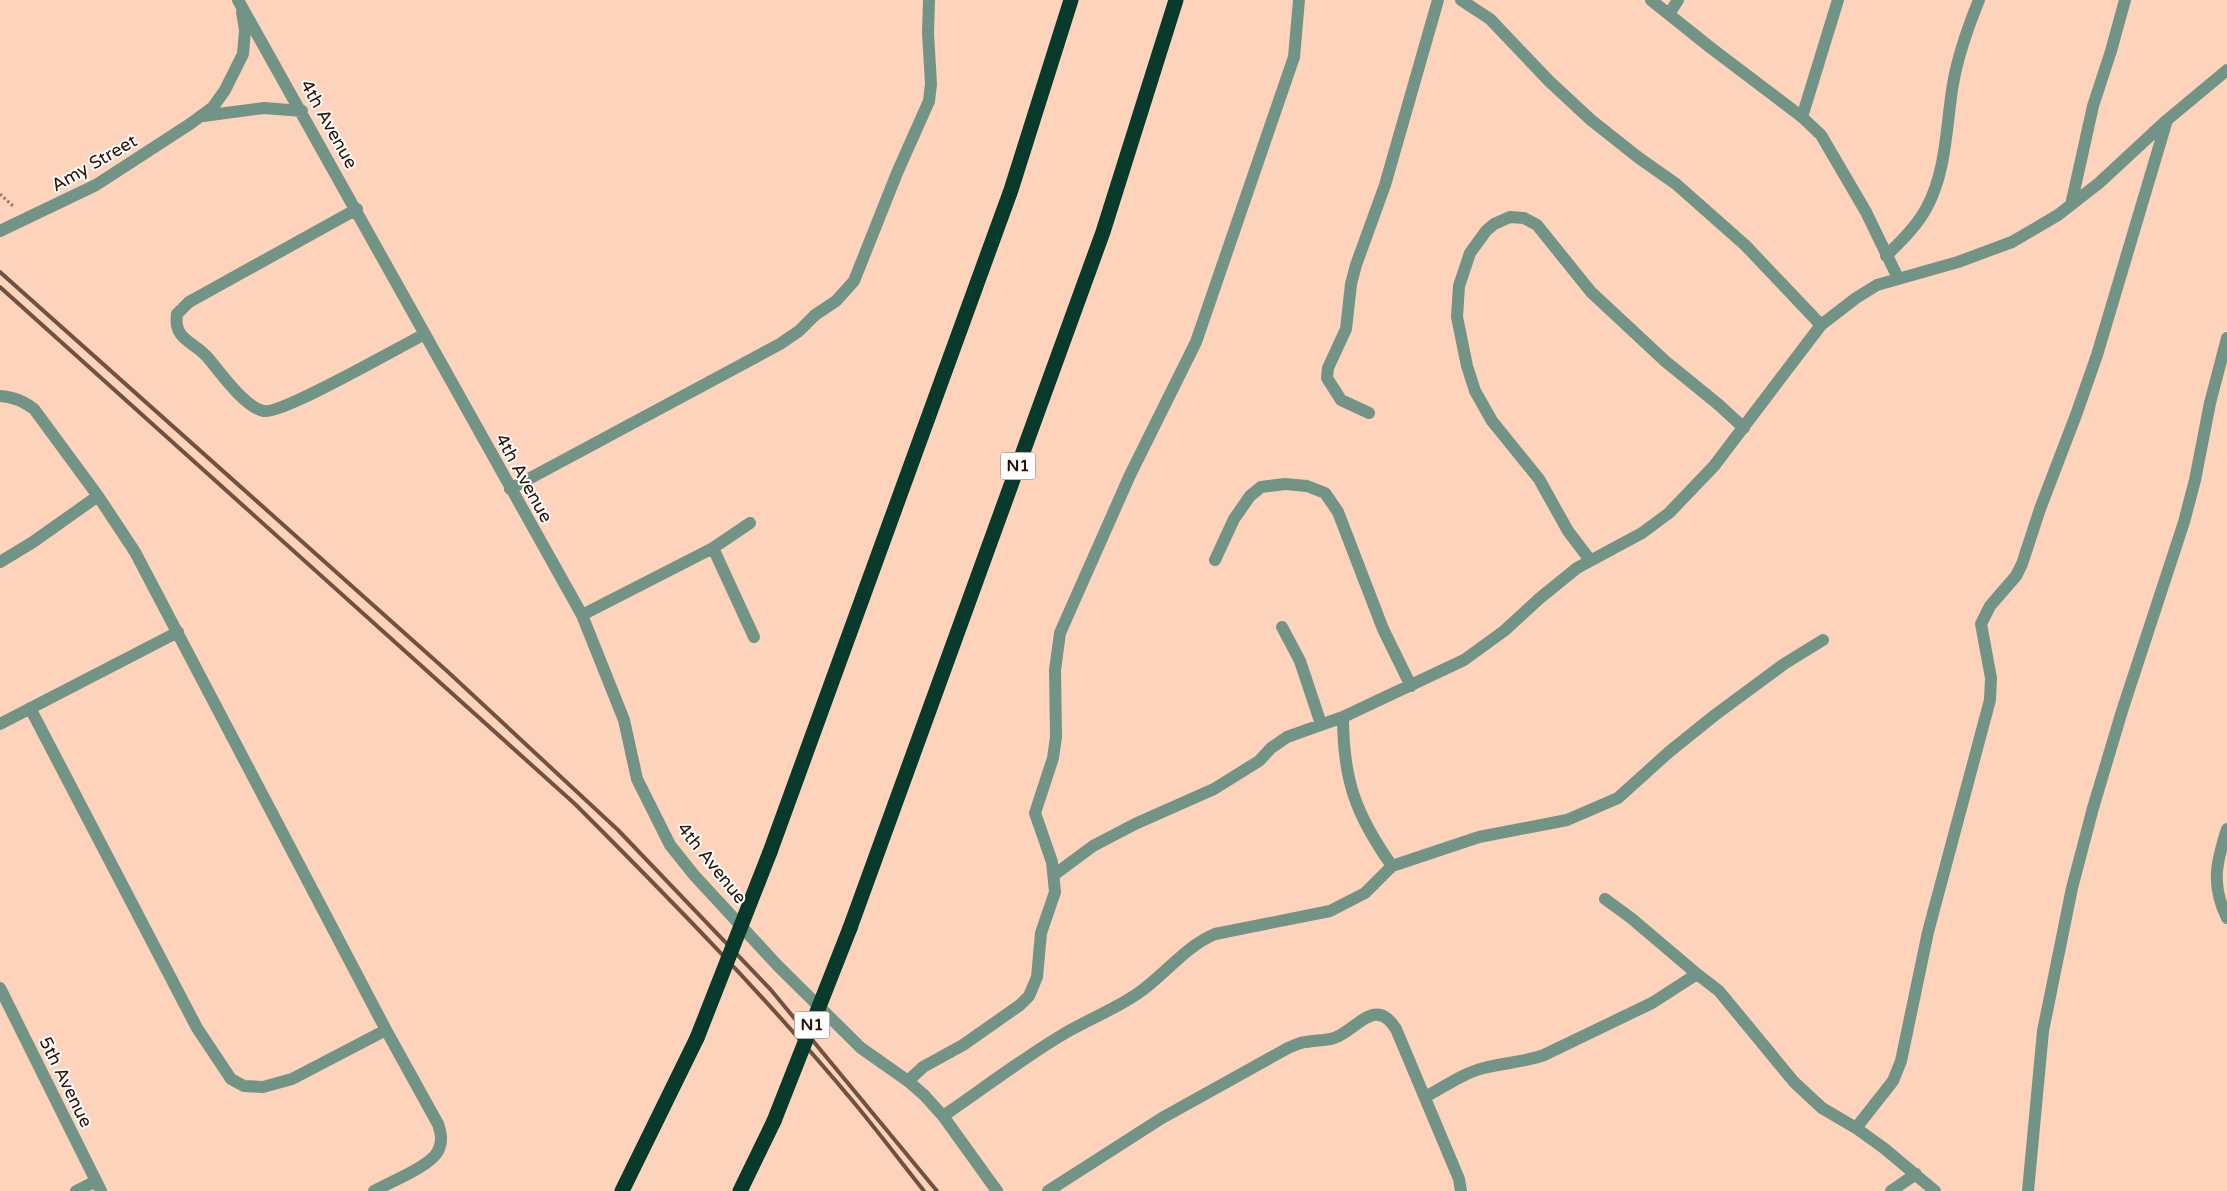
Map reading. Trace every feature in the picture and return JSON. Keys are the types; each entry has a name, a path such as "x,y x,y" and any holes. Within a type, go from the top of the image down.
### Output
{"highway":[{"path":"622,1191 696,1038 770,852 1011,190 1071,0"},
{"name":"N1","path":"740,1191 774,1122 850,928 1103,232 1176,0"}],"street":[{"path":"510,489 780,344 799,331 815,315 845,294 854,282 897,173 929,101 931,84 928,33 929,0"},
{"path":"908,1081 923,1067 963,1045 1020,1005 1029,996 1037,977 1041,933 1055,892 1050,856 1036,812 1053,758 1056,737 1055,670 1060,632 1130,476 1196,342 1294,57 1299,0"},
{"path":"1369,413 1340,400 1327,378 1328,368 1346,329 1351,284 1356,265 1384,185 1438,0"},
{"path":"1461,0 1490,19 1549,81 1591,120 1676,184 1745,244 1821,325"},
{"path":"1651,0 1711,48 1802,116 1821,135 1866,212 1898,278"},
{"path":"1669,14 1678,0"},
{"path":"1802,116 1838,0"},
{"path":"1886,256 1916,224 1928,206 1943,161 1949,108 1959,59 1979,0"},
{"path":"2071,205 2093,106 2112,51 2125,0"},
{"name":"4th Avenue","path":"240,2 582,615 624,720 637,779 670,845 694,875 778,966 861,1048 908,1081 943,1116 997,1191"},
{"name":"Amy Street","path":"0,231 96,185 213,107 225,90 243,54 245,30 240,2"},
{"path":"1054,875 1094,846 1126,828 1214,789 1259,761 1271,748 1288,737 1321,724 1344,718 1464,660 1504,631 1540,598 1590,560 1642,533 1669,513 1714,466 1821,325 1877,284 1958,262 2012,242 2058,215 2099,183 2167,120 2227,70"},
{"name":"Amy Street","path":"200,116 264,108 302,111"},
{"path":"1856,1128 1893,1080 1901,1061 1928,932 1990,700 1991,678 1981,624 1990,606 2016,576 2022,564 2040,508 2097,356 2167,120"},
{"path":"357,209 189,302 177,314 177,330 182,337 203,351 232,386 250,404 262,411 269,412 306,396 425,334"},
{"path":"1590,560 1568,531 1539,479 1492,420 1476,391 1467,366 1457,317 1459,286 1470,253 1486,231 1494,224 1510,217 1524,218 1537,225 1591,292 1665,361 1744,428"},
{"path":"2028,1191 2043,1031 2072,888 2093,808 2122,711 2184,522 2195,480 2210,403 2227,338"},
{"path":"0,396 10,396 34,409 98,496 135,552 386,1030 438,1124 442,1135 438,1152 430,1160 374,1191"},
{"path":"1214,560 1234,519 1250,496 1261,487 1285,484 1307,486 1325,493 1338,512 1383,629 1412,686"},
{"path":"0,562 33,542 98,496"},
{"path":"582,615 714,548 750,523"},
{"path":"714,548 754,638"},
{"path":"1282,627 1300,662 1321,724"},
{"path":"0,724 178,632"},
{"path":"943,1116 1055,1039 1135,996 1156,981 1187,950 1203,939 1215,934 1330,911 1365,893 1392,866 1479,837 1568,820 1618,798 1669,752 1715,715 1784,664 1822,640"},
{"path":"30,708 197,1028 231,1079 244,1086 263,1087 292,1079 386,1030"},
{"path":"1344,718 1343,751 1354,797 1375,842 1392,866"},
{"path":"2227,830 2217,860 2216,889 2227,918"},
{"path":"1605,899 1631,918 1719,991 1794,1082 1822,1108 1856,1128 1935,1191"},
{"path":"1425,1097 1472,1072 1484,1068 1526,1062 1544,1055 1652,1003 1697,974"},
{"name":"5th Avenue","path":"0,988 98,1186"},
{"path":"1048,1191 1162,1118 1288,1048 1305,1042 1336,1038 1366,1017 1380,1015 1391,1022 1459,1179 1461,1191"},
{"path":"1891,1191 1916,1174"},
{"path":"76,1191 98,1186"}],"railway":[{"path":"0,272 447,671 618,830 771,990 937,1191"},
{"path":"0,287 575,804 683,914 789,1027 856,1105 924,1191"}]}
